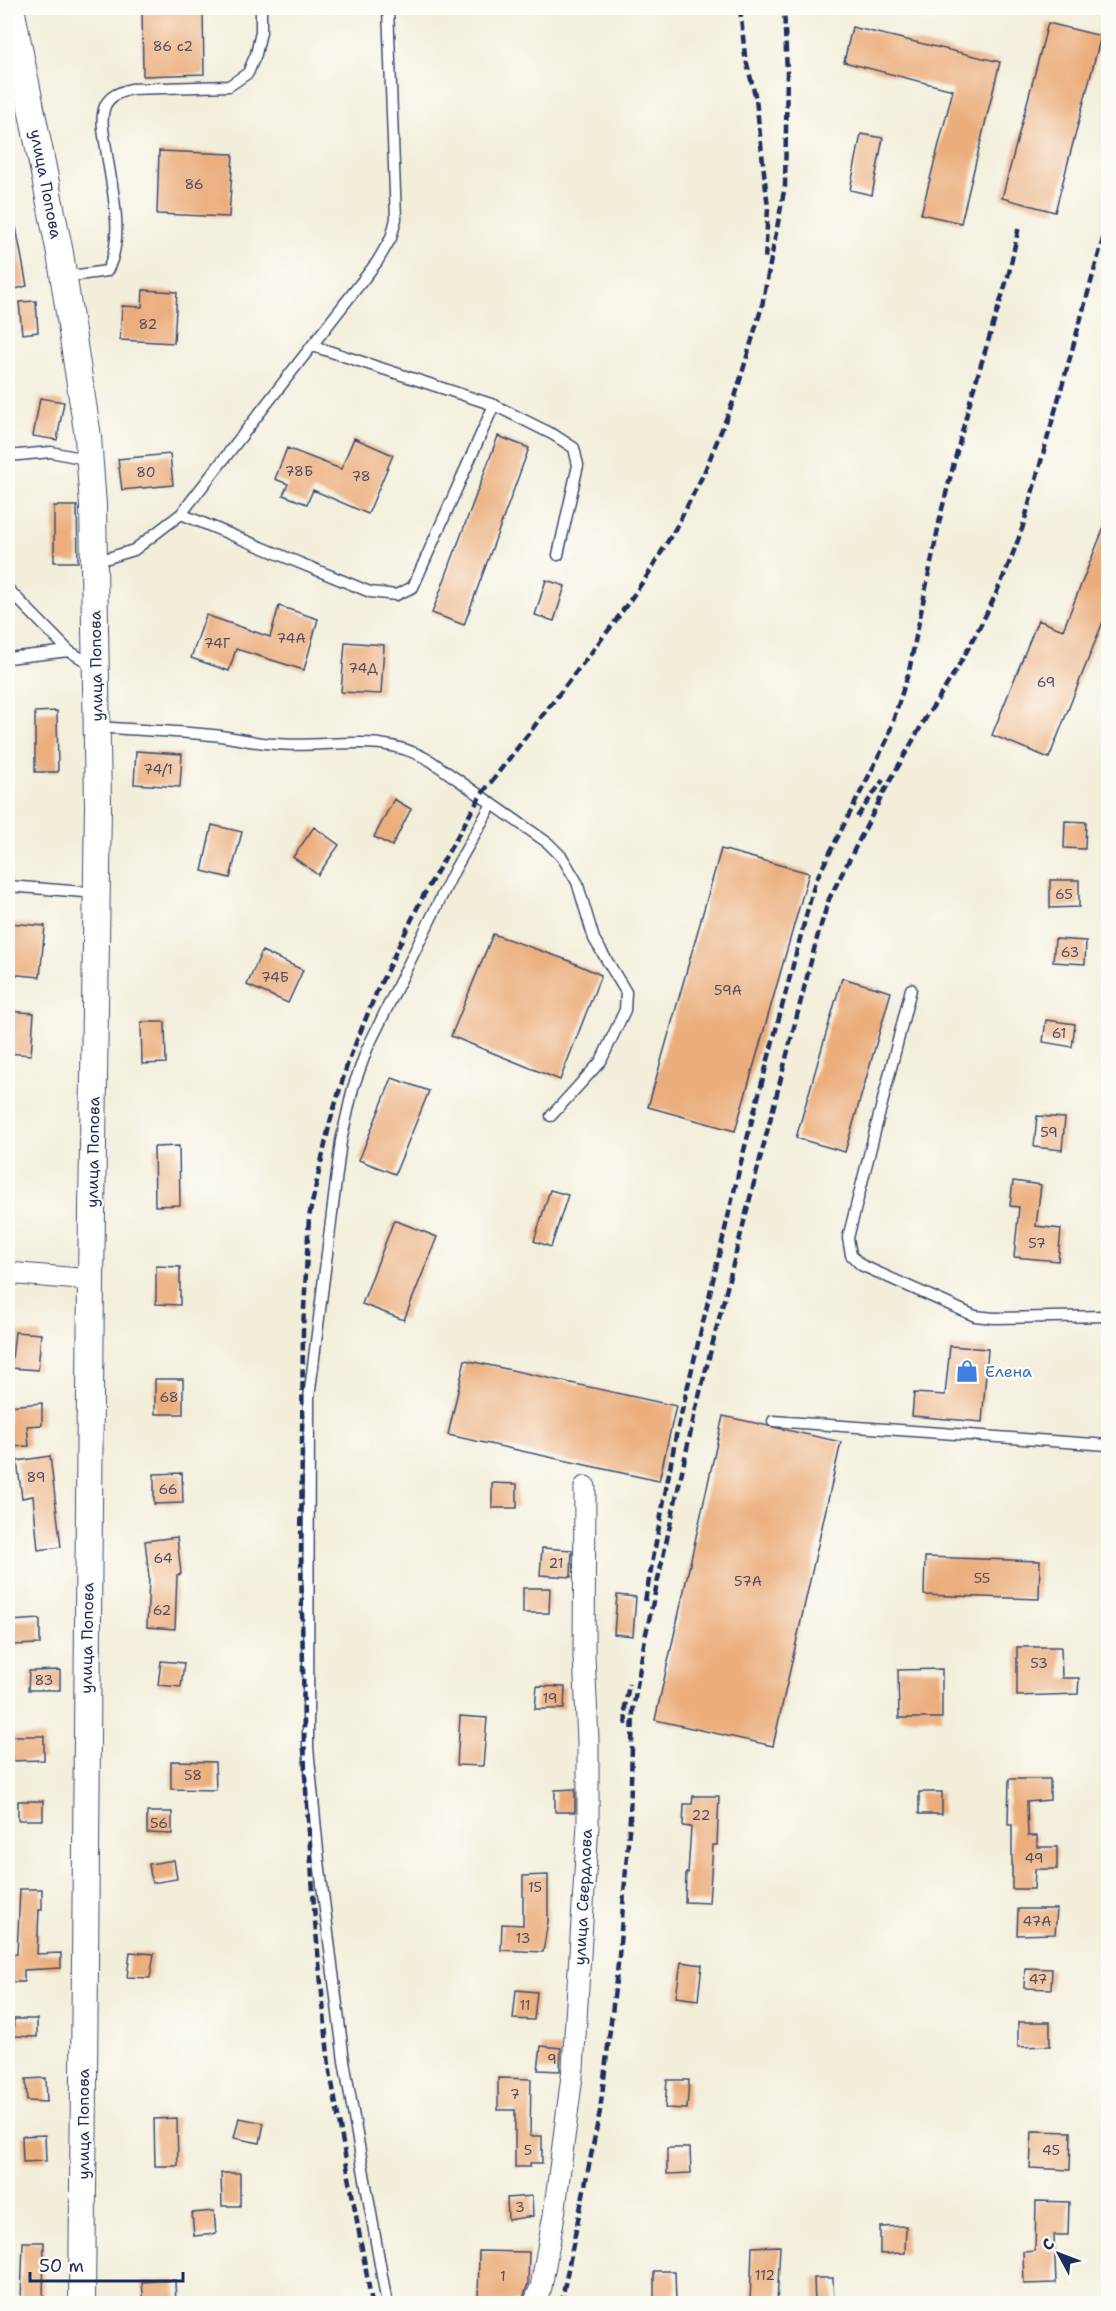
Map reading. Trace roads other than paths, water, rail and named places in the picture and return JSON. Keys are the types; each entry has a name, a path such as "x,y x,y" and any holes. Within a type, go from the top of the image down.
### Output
{"street":[{"name":"улица Попова","path":"11,8 14,58 64,277 91,460 97,727 97,893 91,1280 82,2304"},
{"path":"8,1273 91,1280"},
{"name":"улица Свердлова","path":"534,2304 541,2287 554,2215 573,2068 588,1824 588,1741 584,1656 585,1487"}],"lane":[{"path":"64,277 107,271 114,258 117,232 103,124 105,105 116,93 131,89 229,86 248,73 256,54 261,32 261,8"},
{"path":"94,562 134,550 181,514 377,262 391,238 396,219 388,8"},
{"path":"313,346 494,405 555,435 574,448 578,465 558,555"},
{"path":"181,514 370,592 396,595 413,587 494,405"},
{"path":"8,456 51,452 91,460"},
{"path":"8,589 69,651 96,668"},
{"path":"8,658 69,651"},
{"path":"97,727 211,735 274,744 375,742 385,744 415,752 548,843 562,857 577,882 594,939 626,992 625,1011 601,1061 551,1116"},
{"path":"387,2304 344,2061 308,1748 309,1398 341,1141 353,1088 367,1049 454,869 492,804"},
{"path":"8,886 97,893"},
{"path":"911,989 848,1239 851,1255 861,1265 975,1316 994,1318 1108,1316"},
{"path":"773,1421 1108,1445"}],"railway":[{"path":"740,8 745,56 756,99 768,208 765,261"},
{"path":"372,2304 329,2066 315,1921 305,1775 301,1556 303,1328 309,1217 330,1122 348,1062 377,991 422,898 481,795 614,623 649,573 704,473 735,397 762,306 785,186 787,73 784,8"},
{"path":"922,723 952,676 992,603 1023,526 1108,221"},
{"path":"645,1601 676,1436 742,1158 815,882 887,740 909,671 942,509 972,394 1009,273 1019,226"},
{"path":"561,2304 600,2111 619,1956 630,1818 633,1710 645,1638 696,1408 829,899 887,786 927,716"},
{"path":"857,817 883,780"},
{"path":"626,1725 625,1707 629,1684"}],"place":[{"name":"Елена","path":"967,1371"}]}
